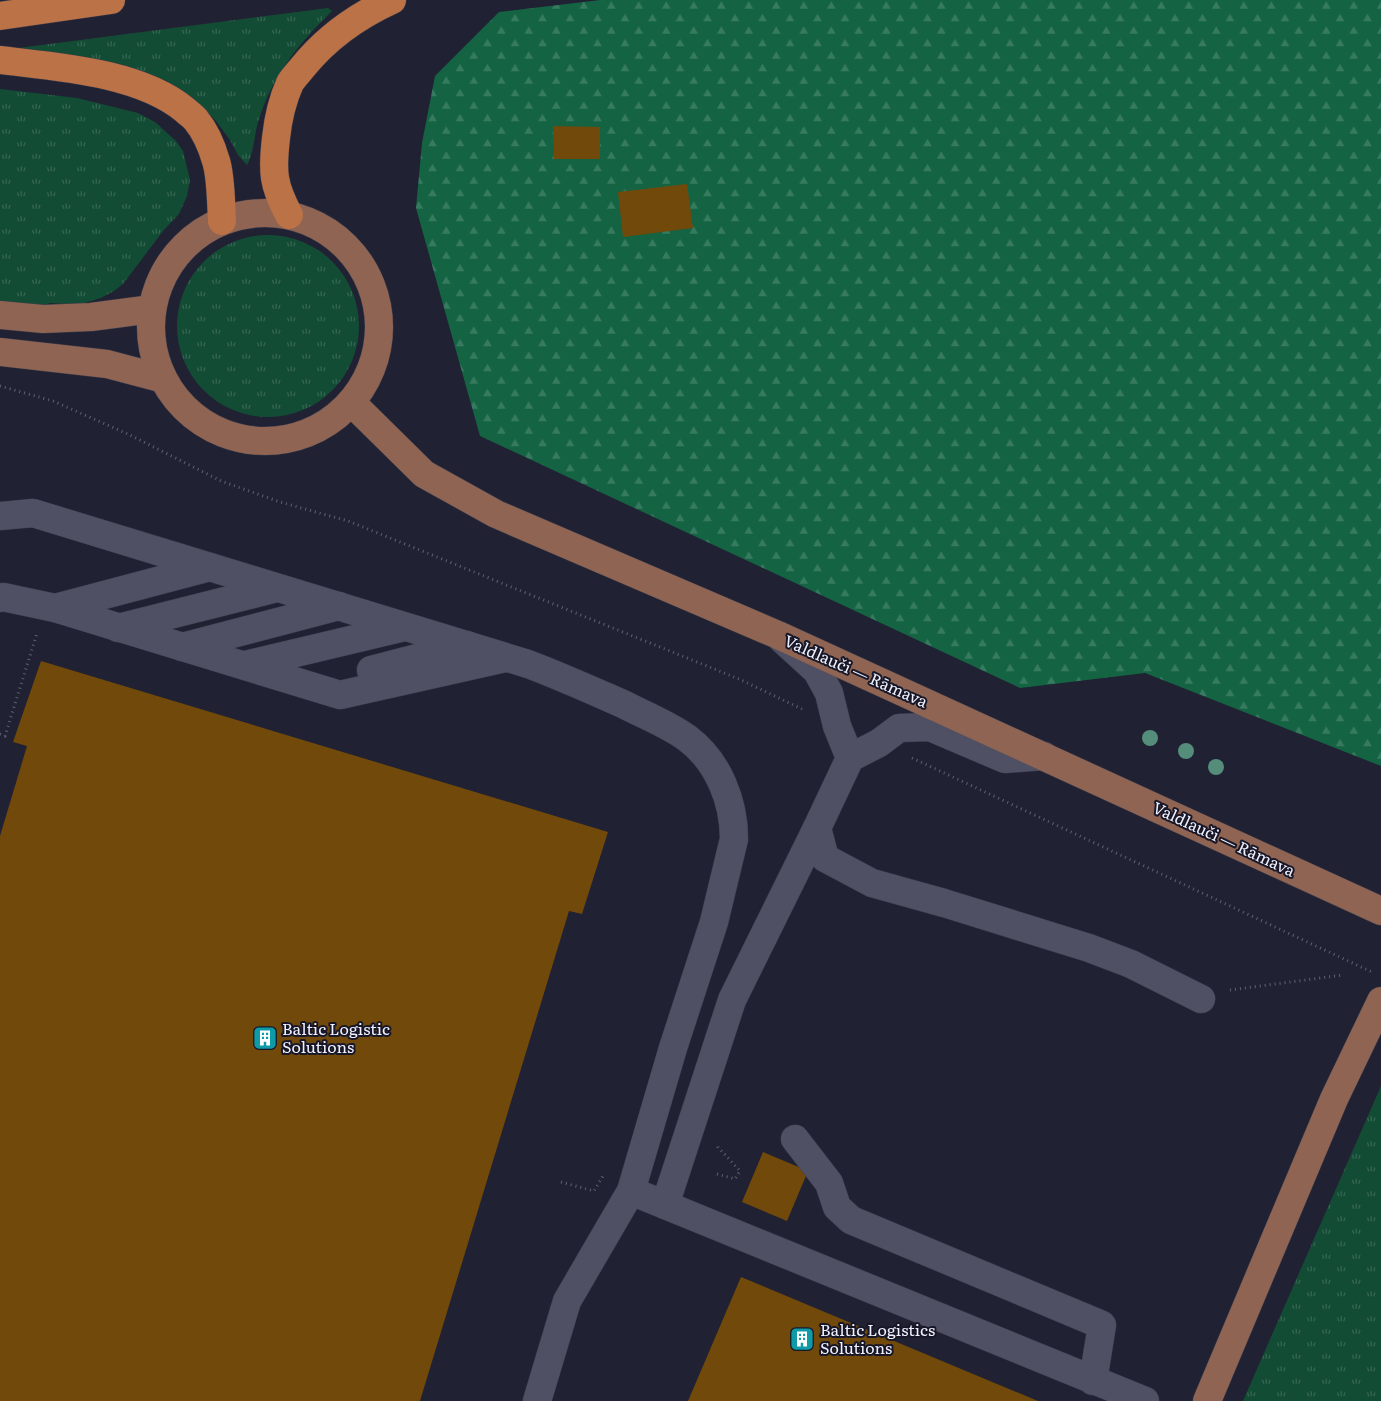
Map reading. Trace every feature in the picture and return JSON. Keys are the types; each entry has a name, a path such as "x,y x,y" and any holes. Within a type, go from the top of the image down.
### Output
{"highway":[{"path":"0,16 111,0"},
{"path":"288,215 278,194 273,173 279,115 291,82 314,52 341,30 368,12 392,0"},
{"path":"0,60 71,68 128,81 163,96 180,106 196,120 208,141 217,163 222,221"}],"main road":[{"path":"255,214 288,215 318,226 344,244 372,281 379,338 370,372 351,402 325,424 293,438 259,442 225,434 195,418 171,392 160,378 153,336 152,309 157,289 172,260 194,238 222,221 255,214"},
{"path":"0,315 43,319 91,317 152,309"},
{"path":"0,352 107,364 160,378"},
{"name":"Valdlauči — Rāmava","path":"351,402 424,474 488,510 778,636 1381,910"},
{"path":"1207,1401 1334,1100 1381,1001"}],"lane":[{"path":"0,516 33,513 507,657 570,680 663,724 698,746 711,763 724,786 734,826 734,839 714,922 673,1048 631,1191 567,1301 537,1401"},
{"path":"47,617 210,567"},
{"path":"0,598 47,617 87,618 242,577"},
{"path":"118,628 291,592"},
{"path":"153,638 291,592"},
{"path":"182,647 339,606"},
{"path":"214,657 373,617"},
{"path":"87,618 340,696 507,657"},
{"path":"243,666 418,630"},
{"path":"279,677 418,630"},
{"path":"778,636 817,671 829,693 837,726 850,758"},
{"path":"308,686 467,645"},
{"path":"666,1205 732,1000 850,758 879,743 899,728 930,727 1006,760 1044,756"},
{"path":"817,828 825,858 872,883 944,903 1089,948 1131,964 1202,999"},
{"path":"795,1139 829,1183 838,1207 851,1220 1102,1325 1093,1380"},
{"path":"631,1191 1145,1401"}],"path":[{"path":"0,386 53,401 130,434 221,481 280,502 348,521 739,679 837,726"},
{"path":"0,734 5,736 47,617"},
{"path":"879,743 1381,976"},
{"path":"1202,999 1228,991 1343,975"},
{"path":"717,1174 735,1180 740,1171"},
{"path":"561,1182 594,1191 601,1178 607,1172"}],"green space":[{"path":"600,0 1381,0 1381,766 1145,673 1020,688 480,436 416,208 422,143 435,76 499,12"},
{"path":"328,8 332,11 299,46 273,86 258,122 252,153 247,165 238,155 216,121 195,100 167,81 134,70 3,50"},
{"path":"0,89 77,98 138,113 155,122 176,141 183,151 190,180 187,196 179,214 163,231 123,284 101,298 78,305 50,303 43,306 0,302"},
{"path":"268,235 286,237 303,242 332,262 352,291 357,308 359,326 357,344 352,361 332,390 303,410 286,415 268,417 250,415 233,410 204,390 184,361 179,344 177,326 179,308 184,291 204,262 233,242 250,237"},
{"path":"1381,1086 1381,1401 1243,1401"}],"building":[{"path":"553,126 600,127 600,159 554,159"},
{"path":"687,184 693,228 623,237 618,192"},
{"name":"Baltic Logistic Solutions","path":"41,661 608,832 582,914 569,911 420,1401 0,1401 0,836 27,746 13,742"},
{"path":"763,1152 808,1171 787,1221 742,1202"},
{"name":"Baltic Logistics Solutions","path":"741,1277 1038,1401 688,1401"}],"place":[{"name":"Baltic Logistic Solutions","path":"265,1038"},
{"name":"Baltic Logistics Solutions","path":"802,1339"}]}
